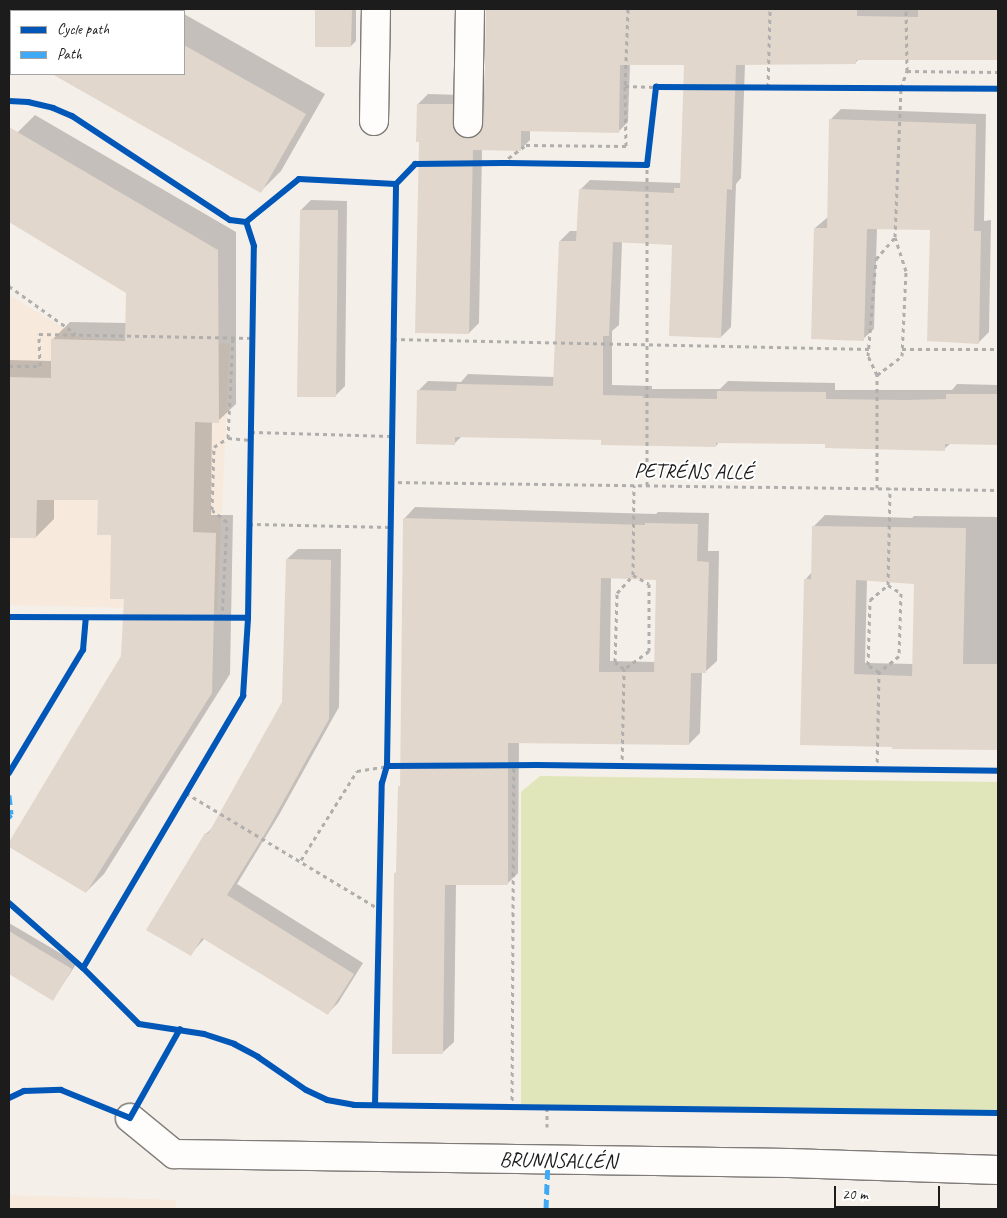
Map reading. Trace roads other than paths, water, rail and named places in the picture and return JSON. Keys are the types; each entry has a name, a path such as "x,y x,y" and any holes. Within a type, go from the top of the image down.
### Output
{"street":[{"path":"374,121 376,9"},
{"path":"468,123 470,9"},
{"name":"BRUNNSALLÉN","path":"130,1118 174,1154 789,1163 998,1170"}]}
